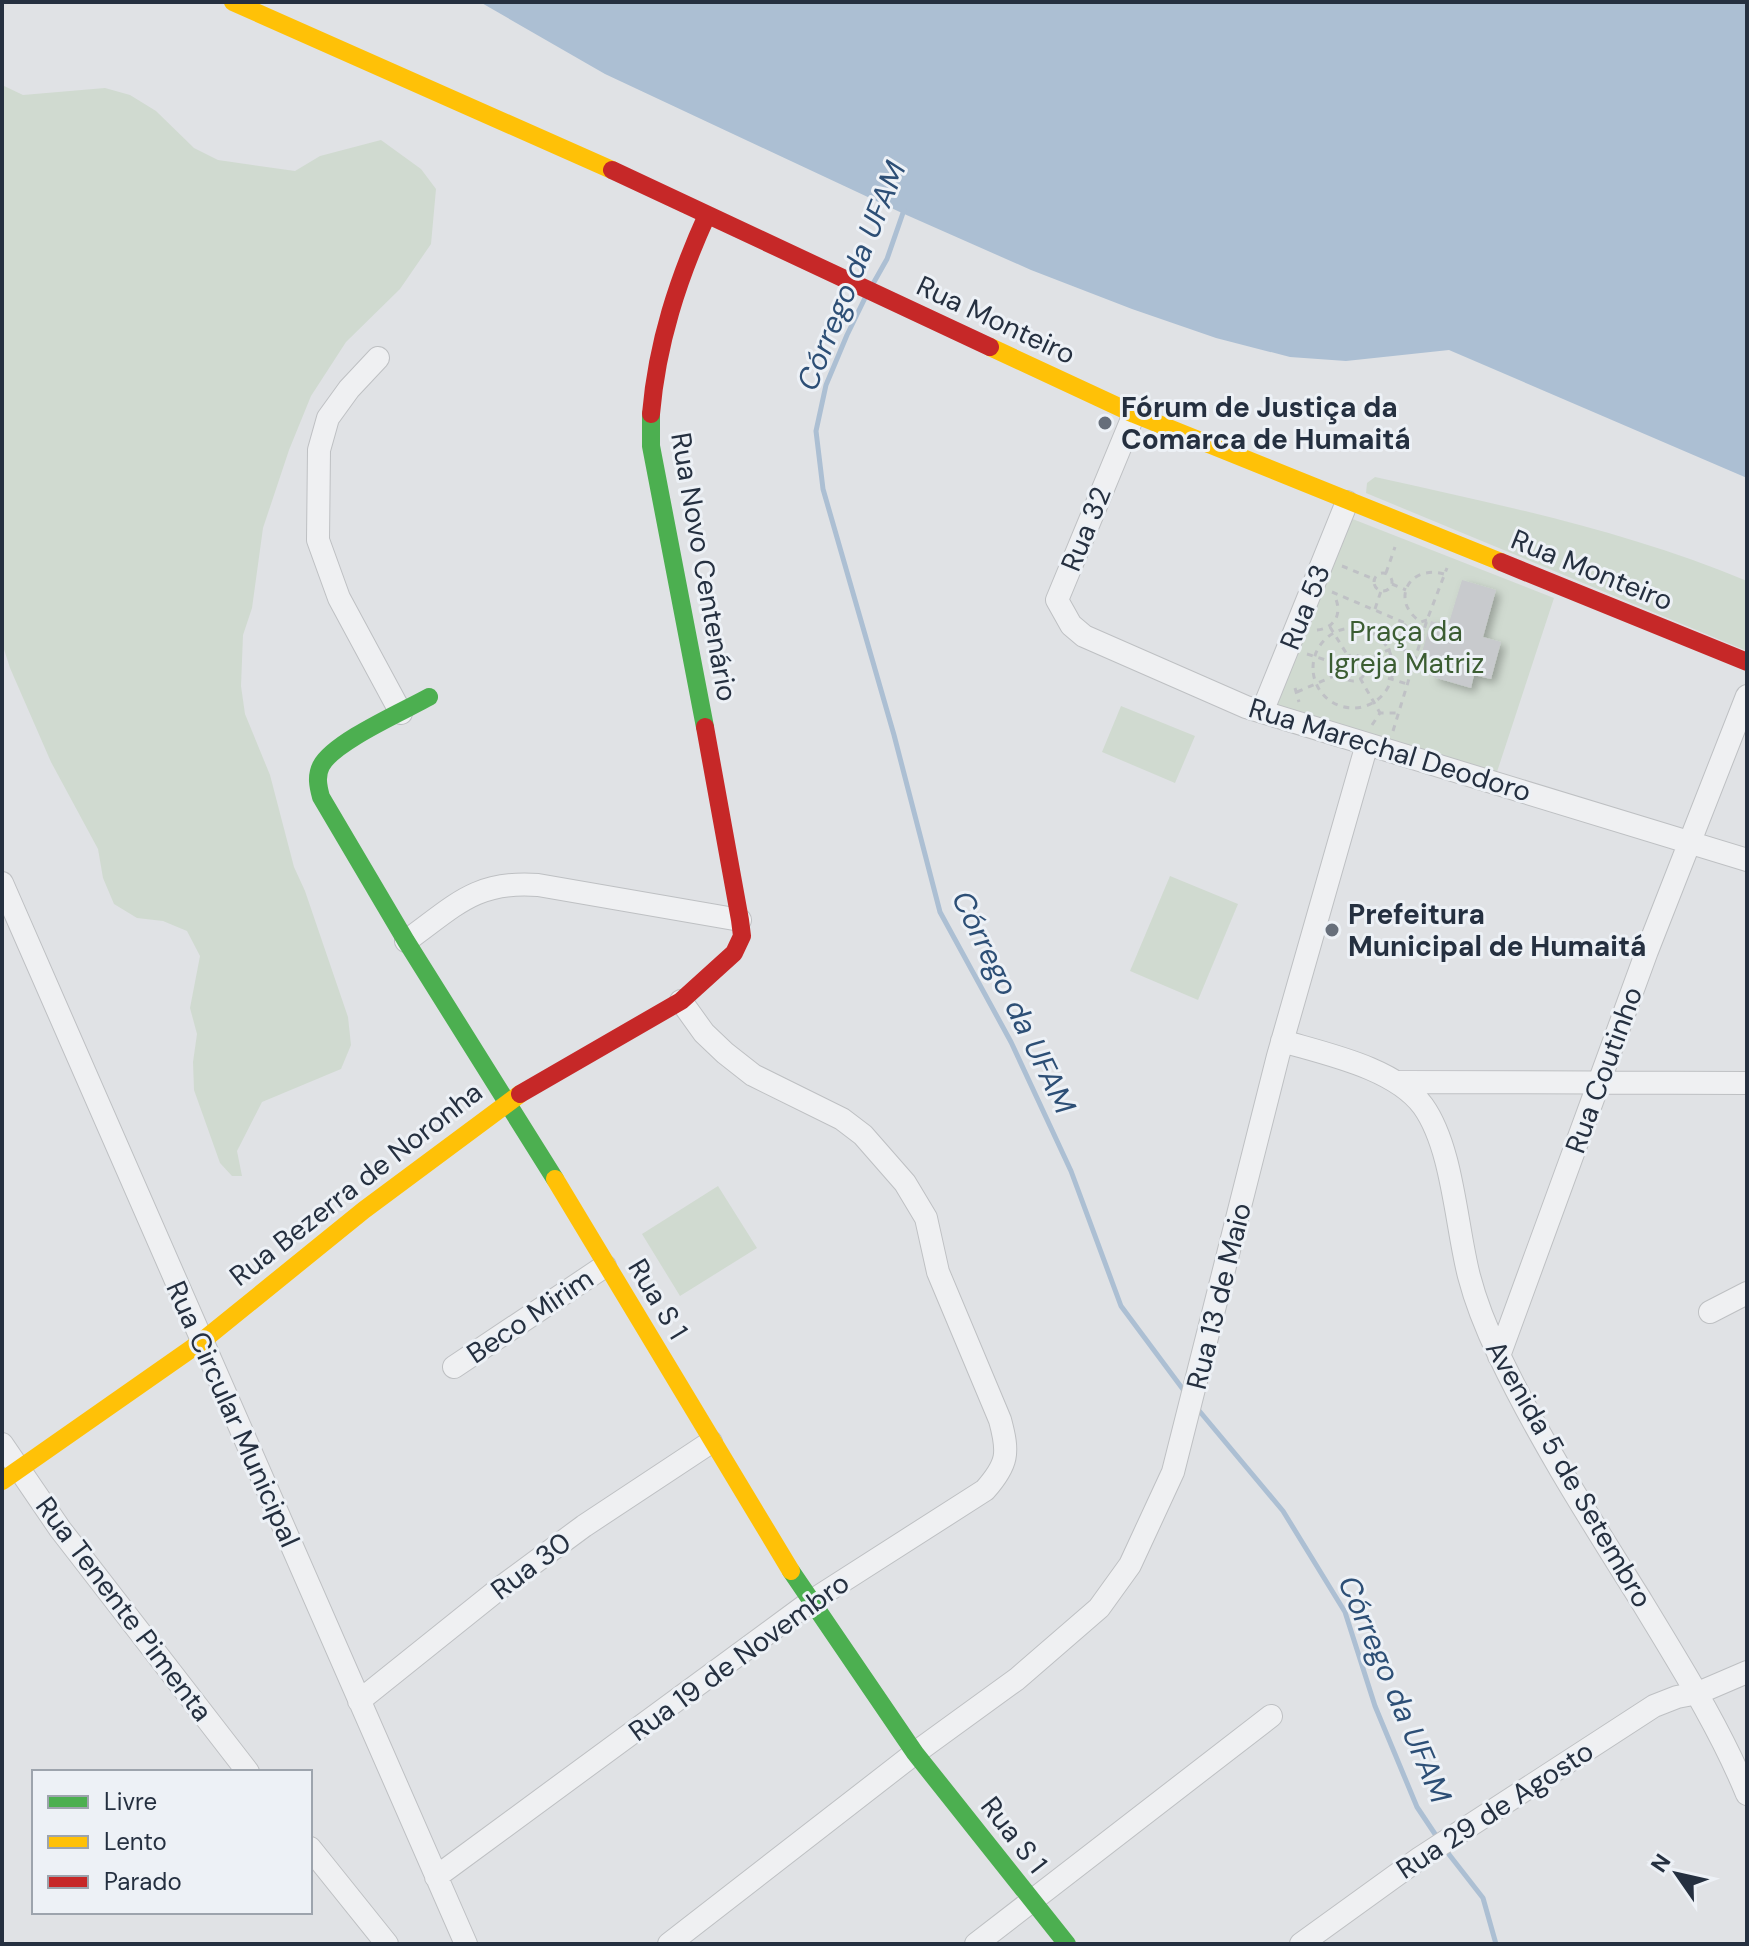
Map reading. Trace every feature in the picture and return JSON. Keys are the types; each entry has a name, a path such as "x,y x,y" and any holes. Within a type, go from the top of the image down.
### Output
{"street":[{"name":"Rua Monteiro","path":"233,2 557,145 1134,414 1747,662"},
{"name":"Rua Novo Centenário","path":"707,215 680,277 666,322 654,371 649,410 651,446 722,811 741,928"},
{"path":"378,358 349,389 328,418 319,450 318,540 339,598 401,713"},
{"name":"Rua 32","path":"1057,600 1134,414"},
{"name":"Rua 53","path":"1262,712 1347,502"},
{"name":"Rua Marechal Deodoro","path":"1057,600 1071,625 1084,636 1262,712 1747,860"},
{"name":"Rua Coutinho","path":"1499,1356 1647,951 1747,696"},
{"name":"Rua S 1","path":"429,697 335,749 324,759 318,770 317,783 321,797 810,1602 915,1753 1067,1944"},
{"name":"Rua 13 de Maio","path":"669,1944 915,1753 1017,1679 1099,1608 1130,1565 1173,1472 1282,1041 1377,747"},
{"name":"Rua Circular Municipal","path":"2,883 466,1944"},
{"path":"406,941 474,892 513,883 538,885 741,928"},
{"name":"Rua Bezerra de Noronha","path":"10,1474 201,1342 364,1210 508,1101 681,1001 734,953 741,928"},
{"name":"Rua 19 de Novembro","path":"436,1877 810,1602 985,1490 1001,1471 1006,1456 1006,1440 1000,1420 938,1272 926,1218 905,1183 863,1135 842,1119 753,1075 725,1053 704,1033 681,1001"},
{"name":"Avenida 5 de Setembro","path":"1282,1041 1399,1082 1423,1107 1435,1130 1447,1168 1469,1276 1499,1356 1581,1505 1698,1693 1747,1794"},
{"path":"1399,1082 1747,1083"},
{"name":"Beco Mirim","path":"454,1367 605,1266"},
{"path":"1710,1312 1747,1293"},
{"name":"Rua 30","path":"359,1701 500,1588 584,1526 711,1442"},
{"name":"Rua Tenente Pimenta","path":"2,1444 10,1474 60,1529 246,1770"},
{"name":"Rua 29 de Agosto","path":"1301,1944 1420,1858 1654,1706 1698,1693 1747,1672"},
{"path":"976,1944 1271,1716"},
{"path":"312,1850 387,1944"}],"path":[{"path":"1386,573 1403,524"},
{"path":"1377,747 1399,713 1454,545"},
{"path":"1324,559 1374,579"},
{"path":"1427,620 1421,622 1407,610 1404,599 1406,590 1414,578 1424,572 1446,575"},
{"path":"1374,579 1381,573 1391,576 1389,589 1381,591"},
{"path":"1374,579 1381,591"},
{"path":"1392,584 1406,590"},
{"path":"1313,585 1424,631"},
{"path":"1375,609 1381,591"},
{"path":"1407,624 1399,636 1400,645 1416,658"},
{"path":"1330,627 1348,656"},
{"path":"1350,627 1366,630 1380,637 1389,650 1394,665 1392,680 1375,703 1357,708 1338,705 1316,684 1312,672 1314,657 1322,641 1333,632 1350,627"},
{"path":"1363,661 1400,645"},
{"path":"1289,646 1341,665"},
{"path":"1355,655 1363,661 1365,671 1360,678 1352,680 1341,673 1342,660 1348,656 1355,655"},
{"path":"1365,671 1407,684"},
{"path":"1297,692 1341,673"},
{"path":"1276,678 1292,685 1300,700 1291,721"},
{"path":"1360,678 1380,713"},
{"path":"1380,713 1399,713"},
{"path":"1377,747 1373,722 1380,713"}],"green space":[{"path":"2,85 23,95 105,88 130,95 156,111 194,148 218,160 295,171 320,156 381,140 421,169 436,189 431,244 400,289 346,342 311,396 263,528 252,608 243,635 241,686 245,714 270,775 294,867 348,1017 351,1045 341,1069 262,1102 237,1151 242,1176 232,1176 220,1163 194,1090 193,1062 197,1034 190,1008 200,956 187,931 163,921 137,918 114,904 103,878 98,849 51,762 2,643"},
{"path":"1375,477 1610,534 1702,563 1747,581 1747,651 1366,493 1367,483"},
{"name":"Praça da Igreja Matriz","path":"1350,518 1554,598 1495,778 1273,710"},
{"path":"1121,706 1195,736 1175,783 1102,752"},
{"path":"1170,876 1238,904 1198,1000 1130,971"},
{"path":"718,1186 757,1248 680,1296 642,1234"}],"water":[{"path":"480,2 1747,2 1747,478 1449,350 1346,361 1290,357 1216,338 1132,309 1031,270 902,213 605,74"}],"building":[{"path":"1462,580 1496,590 1483,637 1501,642 1491,679 1474,675 1471,688 1433,677 1437,664 1420,659 1431,621 1448,626"}],"waterway":[{"name":"Córrego da UFAM","path":"874,282 887,259 904,210"},
{"name":"Córrego da UFAM","path":"865,298 826,385 816,431 823,489 894,735 940,912 1011,1042 1071,1171 1121,1306 1185,1392"},
{"name":"Córrego da UFAM","path":"1196,1407 1283,1511 1345,1612 1375,1706 1417,1807 1439,1840"},
{"name":"Córrego da UFAM","path":"1444,1848 1483,1898 1496,1944"}],"traffic: fast":[{"path":"651,414 651,446 705,727"},
{"path":"429,697 354,737 328,757 318,774 321,797 406,941 555,1179"},
{"path":"791,1571 915,1753 1067,1944"}],"traffic: slow":[{"path":"233,2 612,170"},
{"path":"990,347 1134,414 1501,562"},
{"path":"2,1481 201,1342 364,1210 520,1094"},
{"path":"555,1179 791,1571"}],"traffic: jam":[{"path":"612,170 990,347"},
{"path":"651,414 658,362 670,312 707,215"},
{"path":"1501,562 1747,662"},
{"path":"520,1094 681,1001 734,953 742,936 740,920 705,727"}],"place":[{"name":"Fórum de Justiça da Comarca de Humaitá","path":"1105,423"},
{"name":"Prefeitura Municipal de Humaitá","path":"1332,930"}]}
